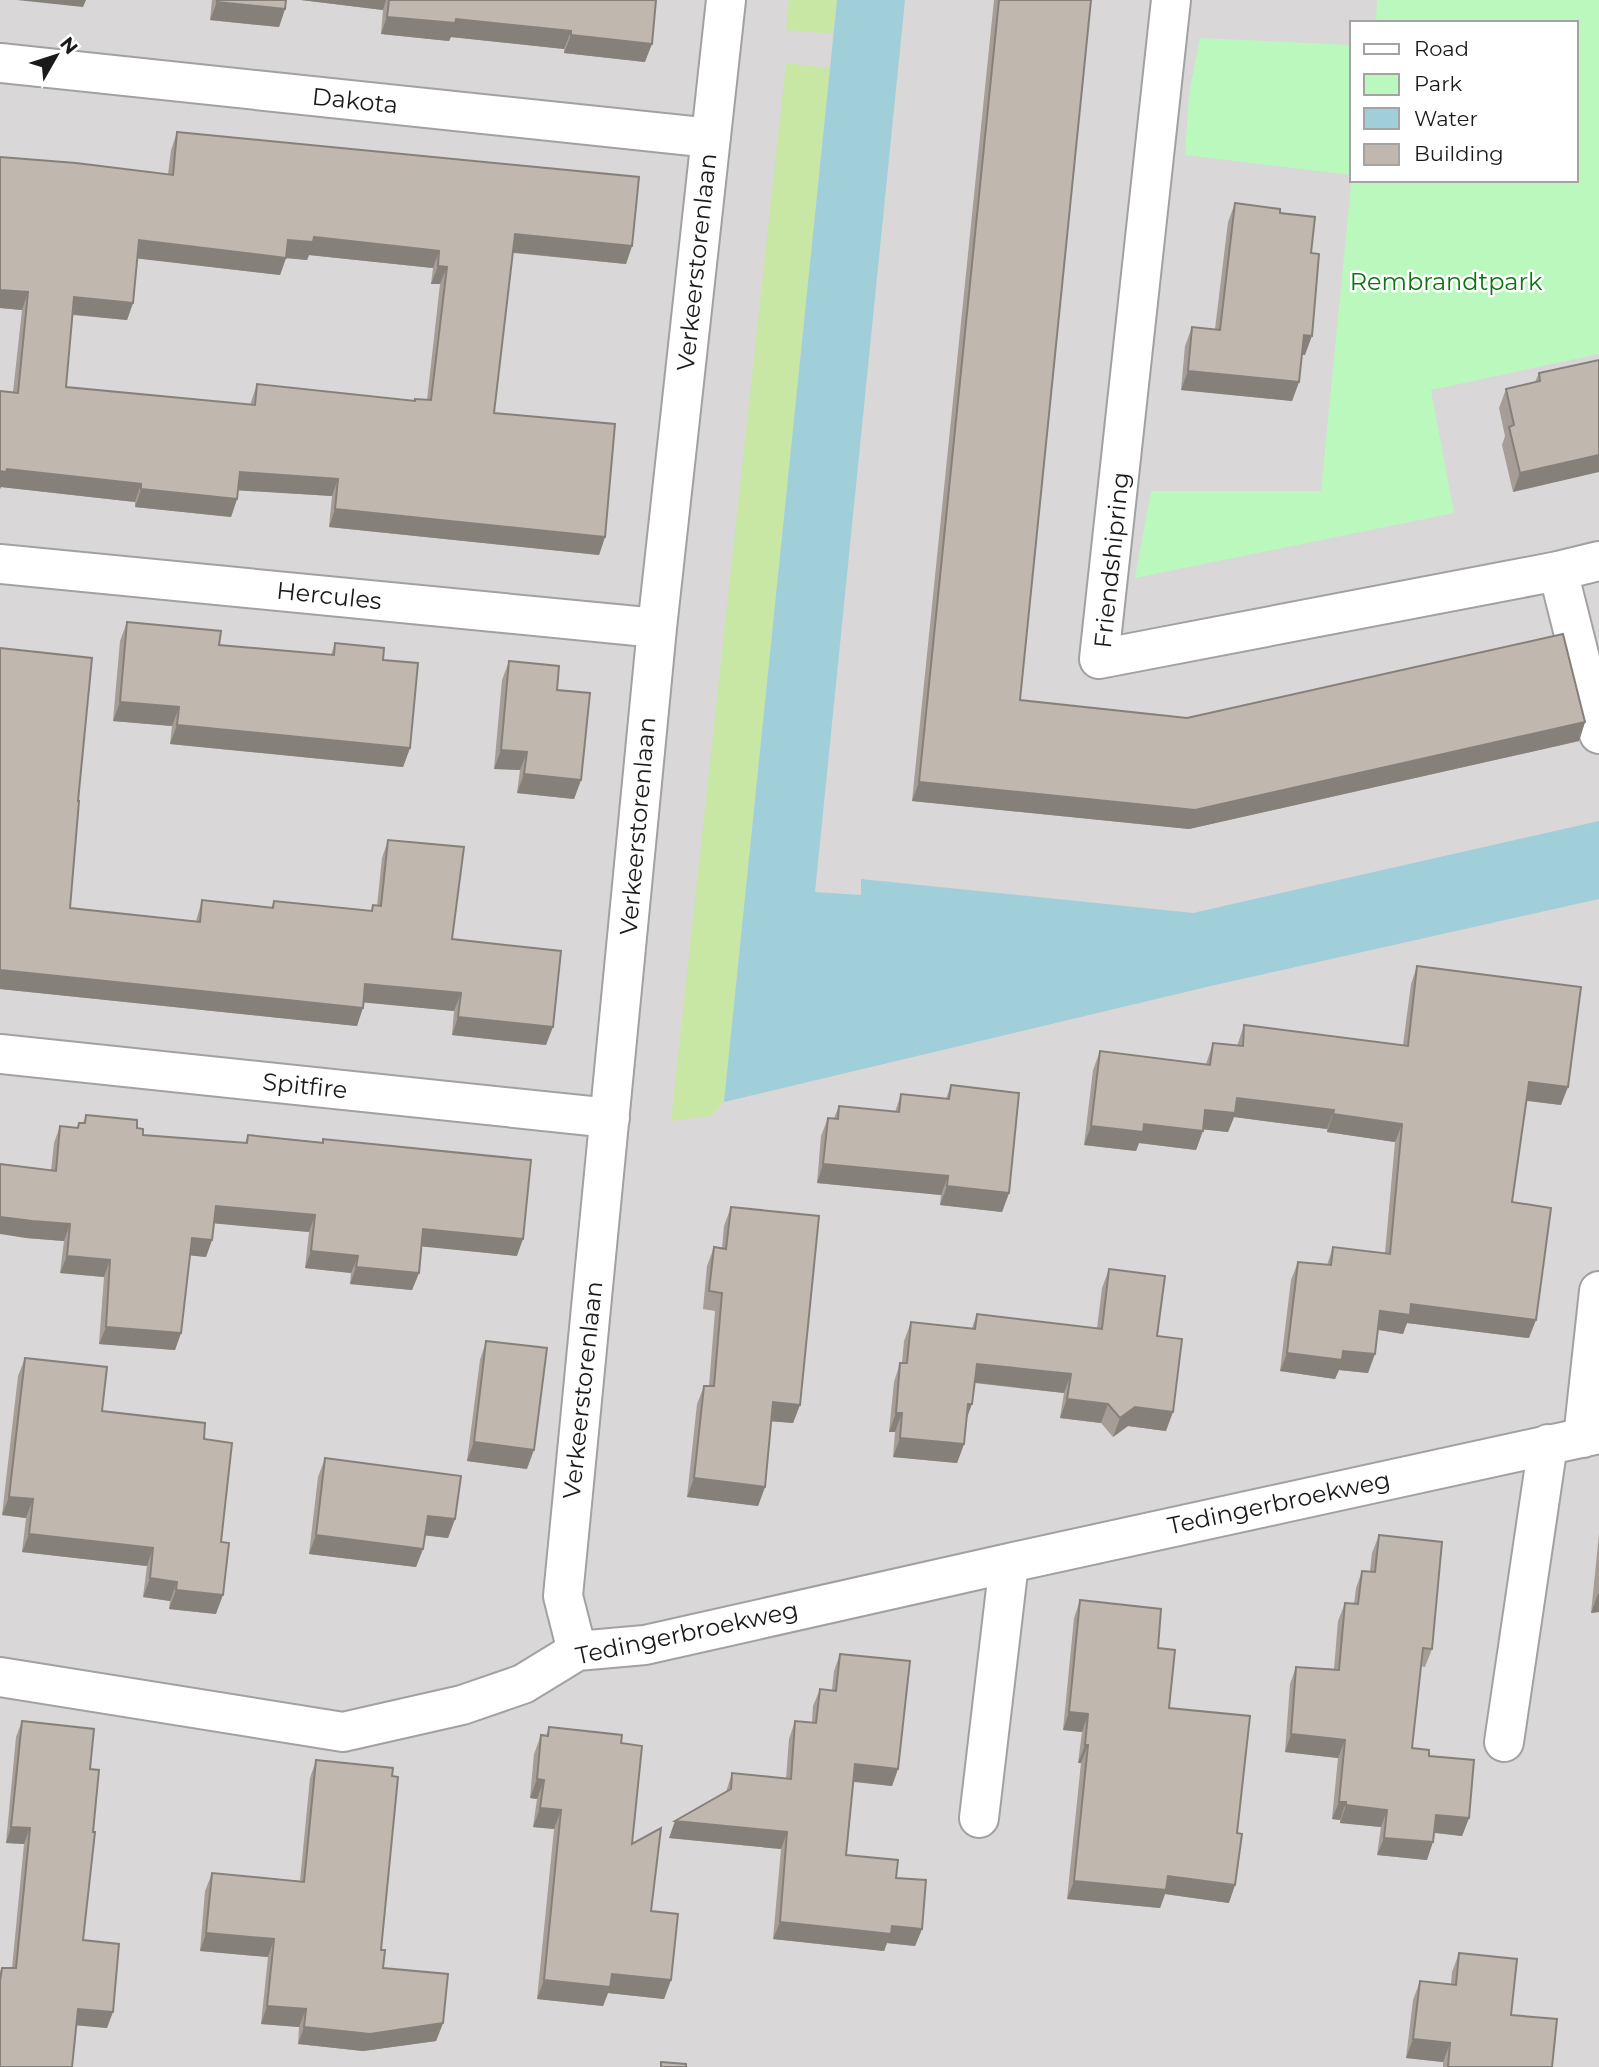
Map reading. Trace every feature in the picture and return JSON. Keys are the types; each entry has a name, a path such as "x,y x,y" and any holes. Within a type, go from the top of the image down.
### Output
{"street":[{"name":"Verkeerstorenlaan","path":"577,1651 563,1596 657,628 726,0"},
{"name":"Friendshipring","path":"1171,0 1100,659 1599,561"},
{"name":"Dakota","path":"0,63 711,138"},
{"name":"Hercules","path":"0,564 657,628"},
{"path":"1558,571 1599,734"},
{"name":"Spitfire","path":"0,1054 611,1118"},
{"path":"1504,1742 1577,1439 1599,1291"},
{"name":"Tedingerbroekweg","path":"0,1677 343,1732 462,1705 523,1684 577,1651 645,1645 1577,1439"},
{"path":"979,1818 1009,1563"}],"shaded area":[{"path":"0,0 1599,0 1599,2067 0,2067"}],"green space":[{"path":"789,0 837,0 833,34 786,30"},
{"name":"Rembrandtpark","path":"1377,0 1599,0 1599,354 1431,390 1454,513 1135,578 1151,491 1321,491 1351,182 1578,182 1578,21 1376,21"},
{"path":"1200,38 1350,45 1350,175 1185,155 1189,94"},
{"path":"786,63 830,68 724,1102 711,1116 671,1121"}],"water":[{"path":"837,0 905,0 815,892 861,895 861,879 1193,913 1599,821 1599,899 1215,985 724,1102"}],"building":[{"path":"217,0 286,0 285,9"},
{"path":"389,0 656,0 652,44 571,35 571,31 456,19 455,23 387,17"},
{"path":"999,0 1091,0 1020,700 1187,718 1563,634 1585,722 1195,810 919,782"},
{"path":"177,132 639,177 632,246 515,234 494,413 615,424 605,537 335,509 338,479 240,472 237,499 141,489 141,484 7,469 6,472 0,471 0,391 18,393 28,292 0,290 0,157 173,175","holes":["314,237 439,251 438,266 447,267 431,400 415,401 257,384 255,405 66,387 74,297 133,303 139,240 286,258 288,240 313,242"]},
{"path":"1235,203 1315,217 1311,253 1319,254 1312,336 1304,335 1299,382 1188,371 1192,327 1220,330"},
{"path":"1599,360 1599,455 1520,473 1509,427 1514,425 1506,389 1540,381 1539,373"},
{"path":"127,622 221,631 219,645 334,655 335,643 384,648 383,660 418,663 410,748 177,725 179,707 120,702"},
{"path":"0,648 92,658 70,908 200,922 202,900 273,908 274,901 372,911 373,905 381,906 388,840 464,847 452,939 561,951 553,1027 458,1017 461,993 365,984 363,1008 0,970"},
{"path":"509,661 559,666 557,690 590,693 581,780 524,774 527,752 501,750"},
{"path":"1417,966 1581,987 1568,1087 1529,1082 1512,1202 1551,1208 1536,1320 1411,1304 1410,1315 1380,1311 1375,1354 1343,1351 1342,1360 1287,1353 1298,1262 1331,1265 1333,1247 1390,1254 1402,1124 1333,1114 1334,1110 1237,1098 1235,1113 1205,1110 1203,1131 1144,1124 1143,1132 1091,1126 1100,1051 1210,1065 1213,1043 1243,1046 1244,1025 1408,1046"},
{"path":"951,1085 1019,1093 1009,1193 947,1186 948,1176 823,1164 828,1118 838,1119 839,1106 899,1112 901,1094 949,1099"},
{"path":"86,1115 137,1120 137,1128 143,1129 143,1135 247,1143 248,1135 323,1143 323,1139 531,1160 523,1239 423,1229 419,1273 356,1267 358,1256 311,1251 315,1215 216,1206 212,1240 192,1238 181,1333 106,1327 110,1260 67,1256 70,1224 0,1217 0,1164 56,1171 60,1126 78,1128 79,1123 85,1123"},
{"path":"731,1207 819,1216 800,1405 773,1402 765,1487 694,1478 704,1386 714,1386 722,1293 709,1291 714,1247 726,1249"},
{"path":"1109,1269 1165,1276 1157,1336 1182,1339 1173,1412 1135,1407 1120,1418 1108,1404 1067,1399 1071,1374 977,1364 972,1404 968,1404 964,1444 900,1438 902,1413 896,1413 900,1363 907,1363 911,1322 975,1329 977,1314 1102,1329"},
{"path":"486,1341 547,1348 534,1450 474,1442"},
{"path":"25,1358 107,1367 102,1411 205,1423 204,1439 232,1443 221,1542 229,1543 223,1595 176,1590 177,1582 150,1578 153,1548 29,1534 33,1499 9,1497"},
{"path":"325,1458 461,1476 455,1519 428,1516 423,1549 316,1535"},
{"path":"1379,1535 1442,1542 1432,1649 1423,1648 1412,1748 1429,1750 1429,1756 1474,1760 1469,1818 1436,1815 1433,1842 1384,1838 1387,1810 1339,1802 1345,1740 1291,1734 1296,1667 1339,1670 1345,1603 1358,1604 1362,1571 1375,1572"},
{"path":"1080,1600 1161,1609 1158,1648 1175,1650 1169,1708 1250,1716 1237,1833 1242,1834 1235,1885 1168,1876 1166,1890 1074,1881 1088,1745 1085,1745 1088,1714 1069,1712"},
{"path":"840,1654 910,1661 898,1769 855,1764 846,1855 898,1860 896,1878 926,1880 922,1929 892,1926 891,1934 780,1922 787,1832 675,1821 731,1789 732,1773 791,1779 795,1721 816,1723 820,1689 836,1691"},
{"path":"22,1721 94,1729 90,1769 99,1770 83,1940 119,1944 113,2012 78,2009 72,2067 0,2067 0,1981 2,1968 16,1968 30,1828 11,1827"},
{"path":"549,1727 622,1735 621,1743 642,1746 632,1844 661,1828 651,1911 678,1914 671,1980 612,1974 610,1987 544,1980 561,1810 540,1808 544,1780 537,1779 541,1735 548,1736"},
{"path":"316,1760 393,1768 392,1776 398,1777 381,1950 385,1950 383,1968 448,1974 443,2023 370,2034 304,2027 306,2009 267,2006 274,1939 206,1933 212,1873 304,1882"},
{"path":"1459,1953 1517,1959 1511,2015 1557,2019 1552,2067 1448,2067 1450,2043 1413,2039 1420,1981 1456,1985"},
{"path":"661,2062 686,2064 686,2067 661,2067"}]}
